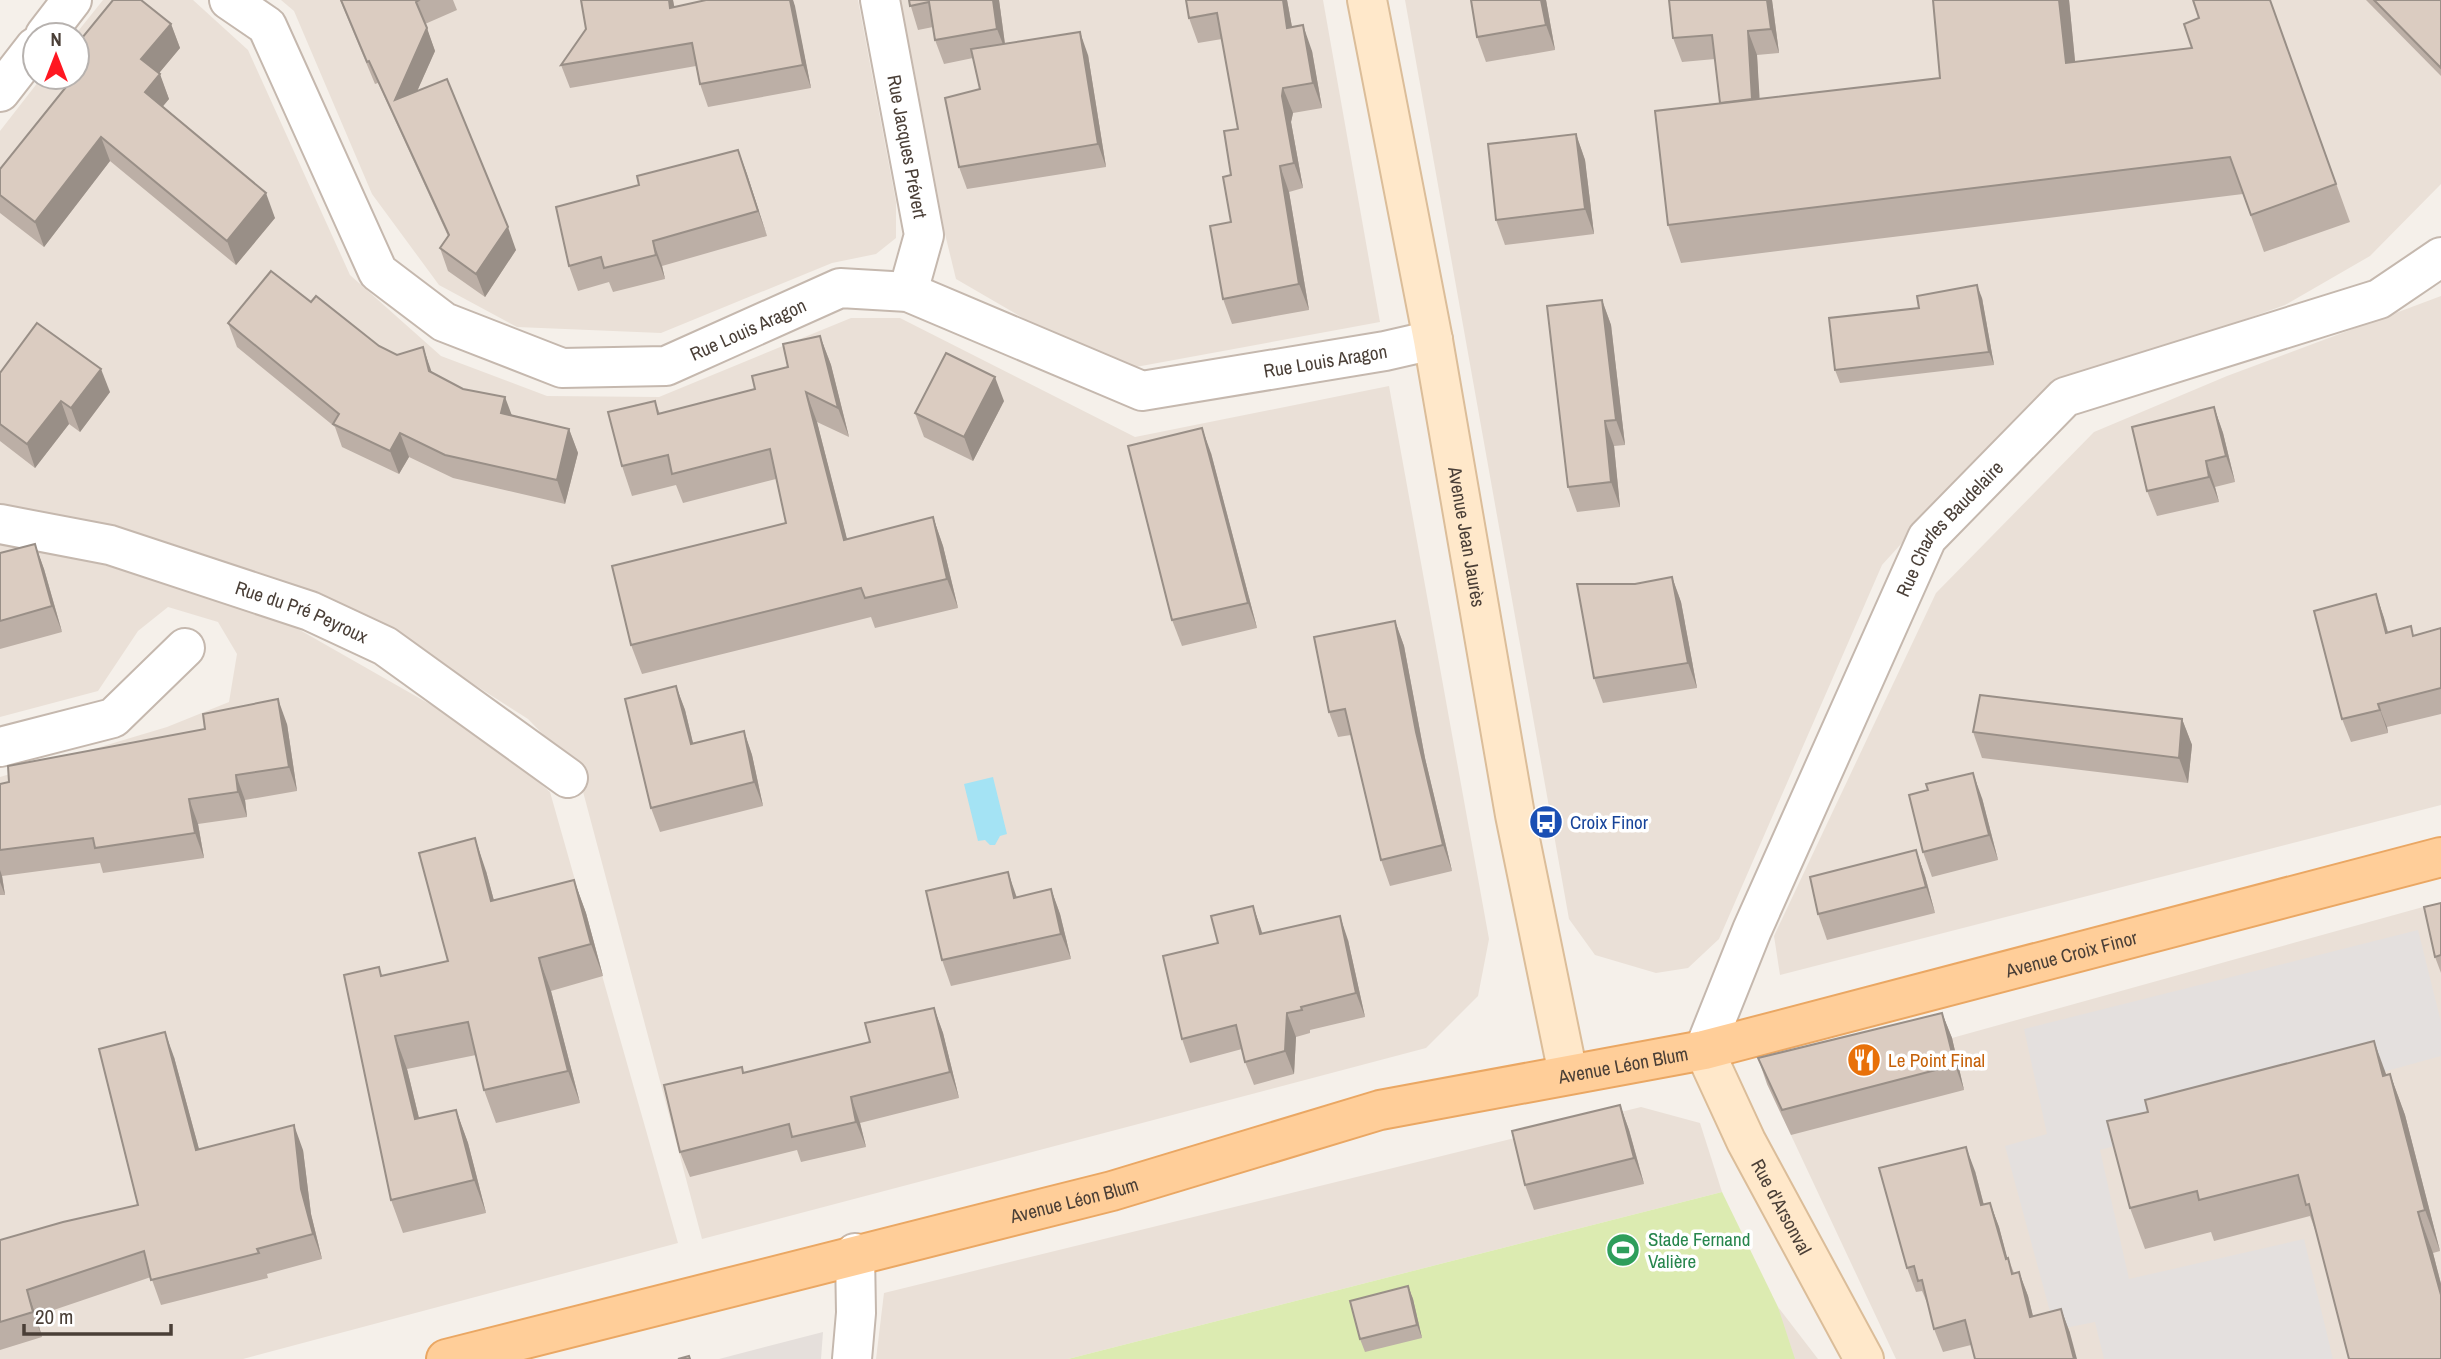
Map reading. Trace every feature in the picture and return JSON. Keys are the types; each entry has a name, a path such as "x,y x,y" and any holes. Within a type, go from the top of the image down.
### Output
{"main road":[{"name":"Avenue Jean Jaurès","path":"1367,0 1433,340 1516,815 1567,1074"},
{"name":"Avenue Croix Finor","path":"1704,1050 2441,857"},
{"name":"Avenue Léon Blum","path":"446,1359 855,1253 1112,1191 1380,1110 1704,1050"},
{"name":"Rue d'Arsonval","path":"1704,1050 1746,1141 1864,1359"}],"street":[{"path":"56,21 72,0"},
{"name":"Rue Louis Aragon","path":"229,0 267,26 378,272 443,322 562,368 666,366 840,288 908,292 1142,391 1385,351 1433,340"},
{"name":"Rue Jacques Prévert","path":"880,0 924,235 908,292"},
{"path":"0,92 21,65"},
{"name":"Rue Charles Baudelaire","path":"1704,1050 1752,930 1927,538 2065,397 2379,299 2441,257"},
{"name":"Rue du Pré Peyroux","path":"0,524 110,545 310,611 385,646 568,778"},
{"path":"0,747 113,718 185,648"},
{"path":"852,1359 856,1313 855,1253"}],"shaded area":[{"path":"103,0 193,0 248,50 350,275 441,356 547,396 659,397 851,318 900,318 1135,437 1389,386 1489,939 1478,996 1426,1048 702,1239 577,769 528,719 394,633 0,519 0,131 31,91 91,91 91,21 86,21"},
{"path":"281,0 858,0 896,202 896,238 876,254 832,263 661,333 517,327 439,285 372,194 294,11"},
{"path":"894,0 1323,0 1380,322 1114,371 956,279 914,107"},
{"path":"1405,0 2441,0 2441,184 2370,256 2285,305 2079,379 2008,426 1882,565 1719,939 1688,968 1656,973 1595,955 1569,919"},
{"path":"2441,296 2441,805 1780,975 1774,936 1936,593 2094,432 2227,376"},
{"path":"0,538 93,555 284,621 484,735 550,792 678,1243 243,1359 0,1359 0,777 167,727 229,702 237,654 218,622 168,607 138,631 98,691 0,717"},
{"path":"2441,902 2441,1359 1896,1359 1767,1084 1952,1038"},
{"path":"2418,930 2441,1022 2441,1056 2100,1150 2129,1279 2304,1239 2333,1359 2104,1359 2095,1322 2055,1330 2005,1146 2047,1134 2024,1029"},
{"path":"1641,1107 1700,1123 1722,1192 1068,1359 876,1359 884,1293"},
{"path":"1778,1307 1818,1359 1790,1359"},
{"path":"823,1332 821,1359 719,1359"}],"green space":[{"name":"Stade Fernand Valière","path":"1722,1192 1778,1307 1795,1359 1068,1359"}],"water":[{"path":"993,777 1007,834 1000,836 995,845 990,845 985,840 978,841 964,784"}],"building":[{"path":"113,0 141,0 171,24 141,59 160,74 145,92 266,193 227,241 101,137 35,222 0,195 0,169 63,91 91,91 91,27"},
{"path":"341,0 419,0 416,2 427,28 395,100 447,79 508,227 476,274 440,248 449,235 369,61 367,62"},
{"path":"581,0 669,0 670,8 706,0 790,0 803,65 700,84 692,43 561,65 586,29"},
{"path":"909,0 993,0 997,29 935,40 929,2 910,6"},
{"path":"1186,0 1283,0 1287,28 1303,25 1313,83 1283,88 1282,96 1294,163 1280,166 1299,284 1223,299 1210,226 1231,222 1223,177 1231,175 1224,131 1238,129 1217,13 1189,18"},
{"path":"1471,0 1541,0 1546,25 1477,37"},
{"path":"1669,0 1767,0 1771,29 1748,31 1752,99 1720,103 1712,35 1673,38"},
{"path":"1933,0 2059,0 2066,63 2192,48 2184,24 2199,18 2193,0 2270,0 2336,184 2251,215 2230,157 1668,225 1655,111 1940,78"},
{"path":"2374,0 2441,0 2441,68"},
{"path":"1080,32 1098,144 959,167 945,98 980,89 971,49"},
{"path":"1576,134 1585,209 1496,220 1488,144"},
{"path":"738,150 758,211 653,241 656,255 604,268 601,257 569,266 556,207 639,185 637,176"},
{"path":"271,271 311,302 316,296 379,346 397,355 423,347 429,371 463,389 505,397 501,413 569,429 557,480 445,455 400,433 390,451 333,424 339,414 228,323"},
{"path":"1977,285 1989,352 1835,370 1829,318 1919,308 1917,296"},
{"path":"1602,300 1616,420 1605,421 1611,482 1568,487 1547,306"},
{"path":"37,323 101,369 71,408 61,401 27,444 0,424 0,373"},
{"path":"820,336 838,408 806,392 844,540 933,517 947,579 865,598 861,588 631,645 612,566 786,523 770,449 672,474 668,455 622,466 608,412 655,401 658,414 755,389 752,376 788,367 783,344"},
{"path":"946,353 995,377 964,437 915,413"},
{"path":"2214,407 2226,456 2206,461 2209,477 2147,491 2132,427"},
{"path":"1202,428 1248,603 1172,620 1128,446"},
{"path":"35,544 52,606 0,621 0,553"},
{"path":"1672,577 1688,663 1594,678 1577,584 1635,584"},
{"path":"2376,594 2386,633 2411,626 2413,636 2441,628 2441,688 2378,704 2380,710 2342,719 2314,611"},
{"path":"1395,621 1416,732 1443,845 1381,860 1345,709 1329,712 1314,637"},
{"path":"676,686 691,744 744,731 754,782 651,808 625,699"},
{"path":"1980,695 2182,719 2179,758 1973,732"},
{"path":"278,699 289,767 236,775 238,792 189,799 195,833 95,848 93,838 0,850 0,784 9,782 8,766 205,729 203,714"},
{"path":"1973,773 1989,835 1923,852 1909,795 1928,790 1926,784"},
{"path":"475,838 491,901 574,880 591,944 539,958 568,1071 484,1090 468,1022 395,1036 415,1119 456,1110 474,1180 391,1200 344,975 379,967 381,976 448,961 419,853"},
{"path":"1916,850 1926,887 1818,914 1810,877"},
{"path":"1008,872 1014,898 1051,889 1061,934 942,960 926,891"},
{"path":"2441,903 2441,955 2435,957 2424,907"},
{"path":"1253,906 1260,934 1340,916 1356,993 1287,1013 1285,1051 1245,1062 1236,1025 1182,1039 1163,956 1218,943 1211,916"},
{"path":"934,1008 950,1072 851,1097 856,1122 792,1137 789,1124 680,1152 664,1085 742,1067 743,1073 870,1042 865,1023"},
{"path":"1942,1013 1955,1065 1782,1110 1758,1058"},
{"path":"165,1032 196,1150 294,1125 301,1189 313,1234 257,1249 259,1253 151,1280 144,1251 27,1290 33,1312 0,1322 0,1240 138,1205 99,1049"},
{"path":"2374,1041 2383,1076 2390,1074 2425,1210 2418,1212 2441,1295 2441,1359 2349,1359 2309,1204 2306,1205 2298,1175 2199,1200 2197,1191 2130,1208 2107,1121 2148,1112 2145,1100"},
{"path":"1620,1105 1634,1158 1525,1185 1512,1131"},
{"path":"1966,1147 1981,1205 1990,1203 2012,1274 2019,1272 2030,1317 2061,1309 2074,1359 1975,1359 1965,1320 1934,1329 1922,1280 1918,1281 1914,1266 1907,1268 1879,1168"},
{"path":"1408,1286 1417,1325 1360,1339 1350,1301"}],"place":[{"name":"Croix Finor","path":"1546,822"},
{"name":"Le Point Final","path":"1864,1060"},
{"name":"Stade Fernand Valière","path":"1623,1250"}]}
